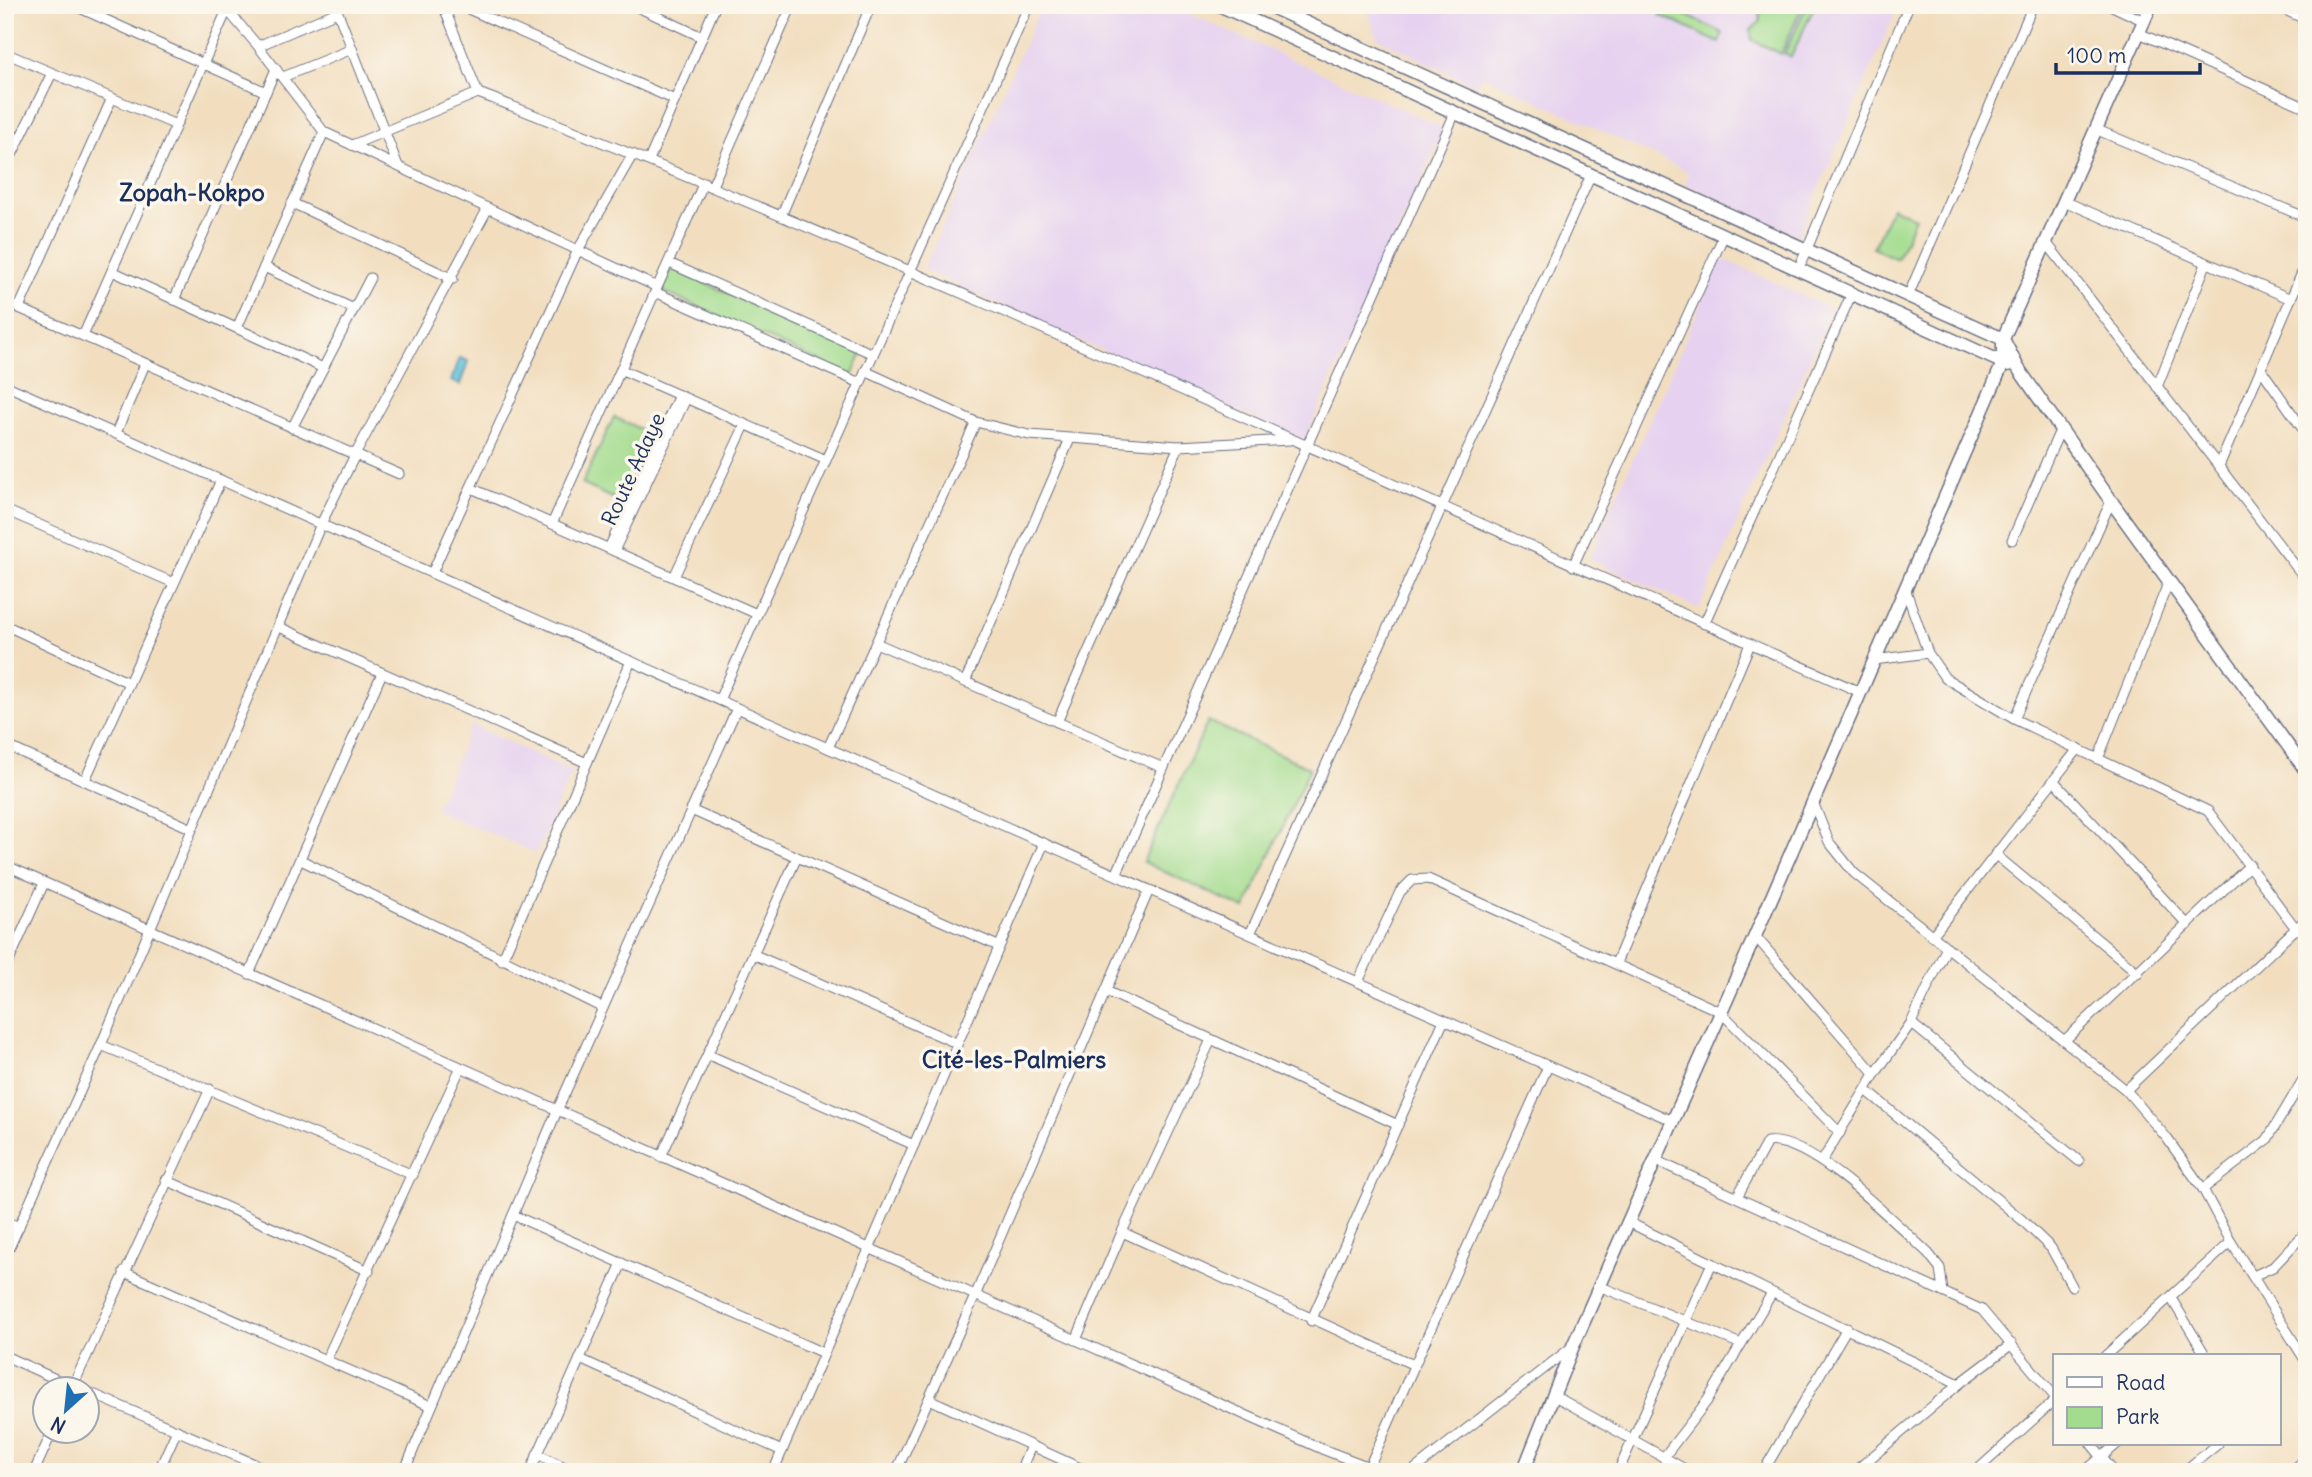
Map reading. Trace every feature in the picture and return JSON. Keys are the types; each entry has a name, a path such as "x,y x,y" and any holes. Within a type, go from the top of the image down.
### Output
{"street":[{"path":"74,5 96,10 203,64 266,92"},
{"path":"443,5 478,93"},
{"path":"459,5 675,100"},
{"path":"633,5 702,37"},
{"path":"649,160 716,5"},
{"path":"552,524 668,263 792,5"},
{"path":"781,216 871,5"},
{"path":"719,700 1029,5"},
{"path":"1219,5 2018,368"},
{"path":"1268,5 2003,339 2018,368 2111,501 2307,772"},
{"path":"1799,268 1909,5"},
{"path":"1908,296 2033,5"},
{"path":"2110,5 2142,27 2307,108"},
{"path":"1524,1472 1573,1346 1755,936 2003,363 2003,339 2151,5"},
{"path":"2274,5 2307,20"},
{"path":"83,336 225,8 283,77 324,132 578,250 656,290 860,383"},
{"path":"258,46 336,8 398,166"},
{"path":"283,77 352,49"},
{"path":"5,53 176,125"},
{"path":"174,300 276,69"},
{"path":"5,169 52,72"},
{"path":"352,145 478,93 708,184 1860,692"},
{"path":"19,308 111,98"},
{"path":"1116,875 1455,113"},
{"path":"2095,129 2307,218"},
{"path":"237,328 324,132"},
{"path":"432,573 578,250 633,154"},
{"path":"1250,934 1591,175"},
{"path":"2064,201 2291,299"},
{"path":"292,202 453,279"},
{"path":"5,1257 101,1045 190,828 279,627 321,524 355,455 453,279 488,208"},
{"path":"1573,566 1724,235"},
{"path":"2046,242 2307,581"},
{"path":"2219,467 2307,261"},
{"path":"668,263 873,354"},
{"path":"2157,387 2206,264"},
{"path":"264,267 354,309"},
{"path":"112,271 323,368"},
{"path":"292,428 370,278"},
{"path":"1704,624 1852,293"},
{"path":"5,302 398,474"},
{"path":"116,433 145,364"},
{"path":"2261,369 2307,435"},
{"path":"622,370 682,399 826,460"},
{"path":"865,371 976,422 1029,435 1179,446 1292,440"},
{"path":"5,385 1673,1121"},
{"path":"611,550 682,399"},
{"path":"828,748 976,422"},
{"path":"674,578 745,425"},
{"path":"2012,540 2061,428"},
{"path":"965,682 1070,439"},
{"path":"1057,722 1179,446"},
{"path":"85,780 221,480"},
{"path":"471,488 757,614"},
{"path":"2014,719 2111,501"},
{"path":"5,510 174,583"},
{"path":"2098,759 2169,581"},
{"path":"1905,587 1928,653 1945,678 2014,719 2208,811 2297,930"},
{"path":"5,625 129,683"},
{"path":"279,627 587,763"},
{"path":"876,643 1163,768"},
{"path":"1616,964 1750,644"},
{"path":"1874,660 1928,653"},
{"path":"502,960 631,661"},
{"path":"248,974 382,674"},
{"path":"404,1472 557,1111 737,708"},
{"path":"5,745 190,828"},
{"path":"1932,936 2078,749"},
{"path":"2054,780 2188,925"},
{"path":"1813,802 1829,842 1854,873 2126,1090 2166,1137 2203,1189 2231,1242 2307,1363"},
{"path":"691,810 998,946"},
{"path":"773,1472 823,1353 871,1250 956,1043 1044,843"},
{"path":"1997,856 2138,973"},
{"path":"661,1157 755,955 797,857"},
{"path":"300,860 603,1008"},
{"path":"5,865 460,1069 1382,1472"},
{"path":"2064,1041 2249,865"},
{"path":"1358,982 1400,892 1412,880 1428,879 1721,1012 1840,1133"},
{"path":"5,970 44,883"},
{"path":"896,1472 975,1296 1149,890"},
{"path":"2126,1090 2307,918"},
{"path":"1755,936 1875,1073"},
{"path":"1822,1161 1875,1073 1911,1023 1947,947"},
{"path":"755,955 956,1043"},
{"path":"1106,991 1398,1125"},
{"path":"1311,1321 1444,1020"},
{"path":"1911,1023 2079,1161"},
{"path":"1076,1340 1122,1232 1211,1040"},
{"path":"101,1045 413,1175"},
{"path":"709,1055 914,1145"},
{"path":"1369,1467 1548,1066"},
{"path":"327,1359 460,1069"},
{"path":"2203,1189 2267,1140 2307,1073"},
{"path":"80,1376 124,1272 210,1089"},
{"path":"1866,1090 2022,1220 2050,1248 2072,1286"},
{"path":"1737,1197 1767,1142 1777,1140 1822,1161 1928,1252 1940,1268 1942,1293"},
{"path":"1655,1160 1982,1310 2053,1395"},
{"path":"166,1180 369,1271"},
{"path":"513,1214 823,1353"},
{"path":"5,1221 19,1227"},
{"path":"1628,1222 1959,1384"},
{"path":"2253,1276 2273,1267 2307,1231"},
{"path":"1122,1232 1311,1321 1414,1365"},
{"path":"2107,1354 2231,1242"},
{"path":"530,1472 622,1263"},
{"path":"1618,1472 1688,1323 1712,1263"},
{"path":"124,1272 431,1406"},
{"path":"1599,1286 1741,1345"},
{"path":"1664,1457 1707,1401 1772,1293"},
{"path":"2171,1298 2205,1354"},
{"path":"1763,1472 1847,1328"},
{"path":"1854,1472 1959,1384 2012,1344"},
{"path":"1411,1472 1573,1346"},
{"path":"5,1356 49,1376"},
{"path":"579,1359 782,1451"},
{"path":"1553,1395 1690,1472"},
{"path":"102,1398 273,1472"},
{"path":"929,1399 1089,1472"},
{"path":"1975,1472 2053,1400"},
{"path":"158,1472 177,1430"},
{"path":"34,1472 46,1446"},
{"path":"1020,1472 1031,1446"},
{"path":"2093,1446 2114,1472"},
{"path":"2084,1472 2115,1446"},
{"path":"2183,1472 2216,1446"},
{"path":"537,1454 575,1472"},
{"path":"1664,1457 1670,1472"},
{"path":"2291,1472 2307,1458"}],"shaded area":[{"path":"1042,5 1170,5 1444,128 1304,441 923,270"},
{"path":"1366,5 1899,5 1798,236 1685,184 1689,172 1482,75 1476,86 1377,38"},
{"path":"1721,258 1832,309 1699,609 1589,559"},
{"path":"471,725 572,771 536,853 435,810"}],"green space":[{"path":"1665,5 1723,33 1719,43 1660,15"},
{"path":"1767,5 1803,5 1781,54 1752,40 1751,30 1760,22 1760,12"},
{"path":"1807,5 1815,5 1791,57 1784,54"},
{"path":"1892,207 1915,218 1897,259 1873,248"},
{"path":"672,268 862,353 852,376 662,291"},
{"path":"614,417 652,435 621,502 582,484"},
{"path":"1208,721 1310,768 1245,909 1143,862"}],"water":[{"path":"460,358 468,361 460,385 451,381"}],"district":[{"name":"Zopah-Kokpo","path":"192,192"},
{"name":"Cité-les-Palmiers","path":"1014,1059"}]}
